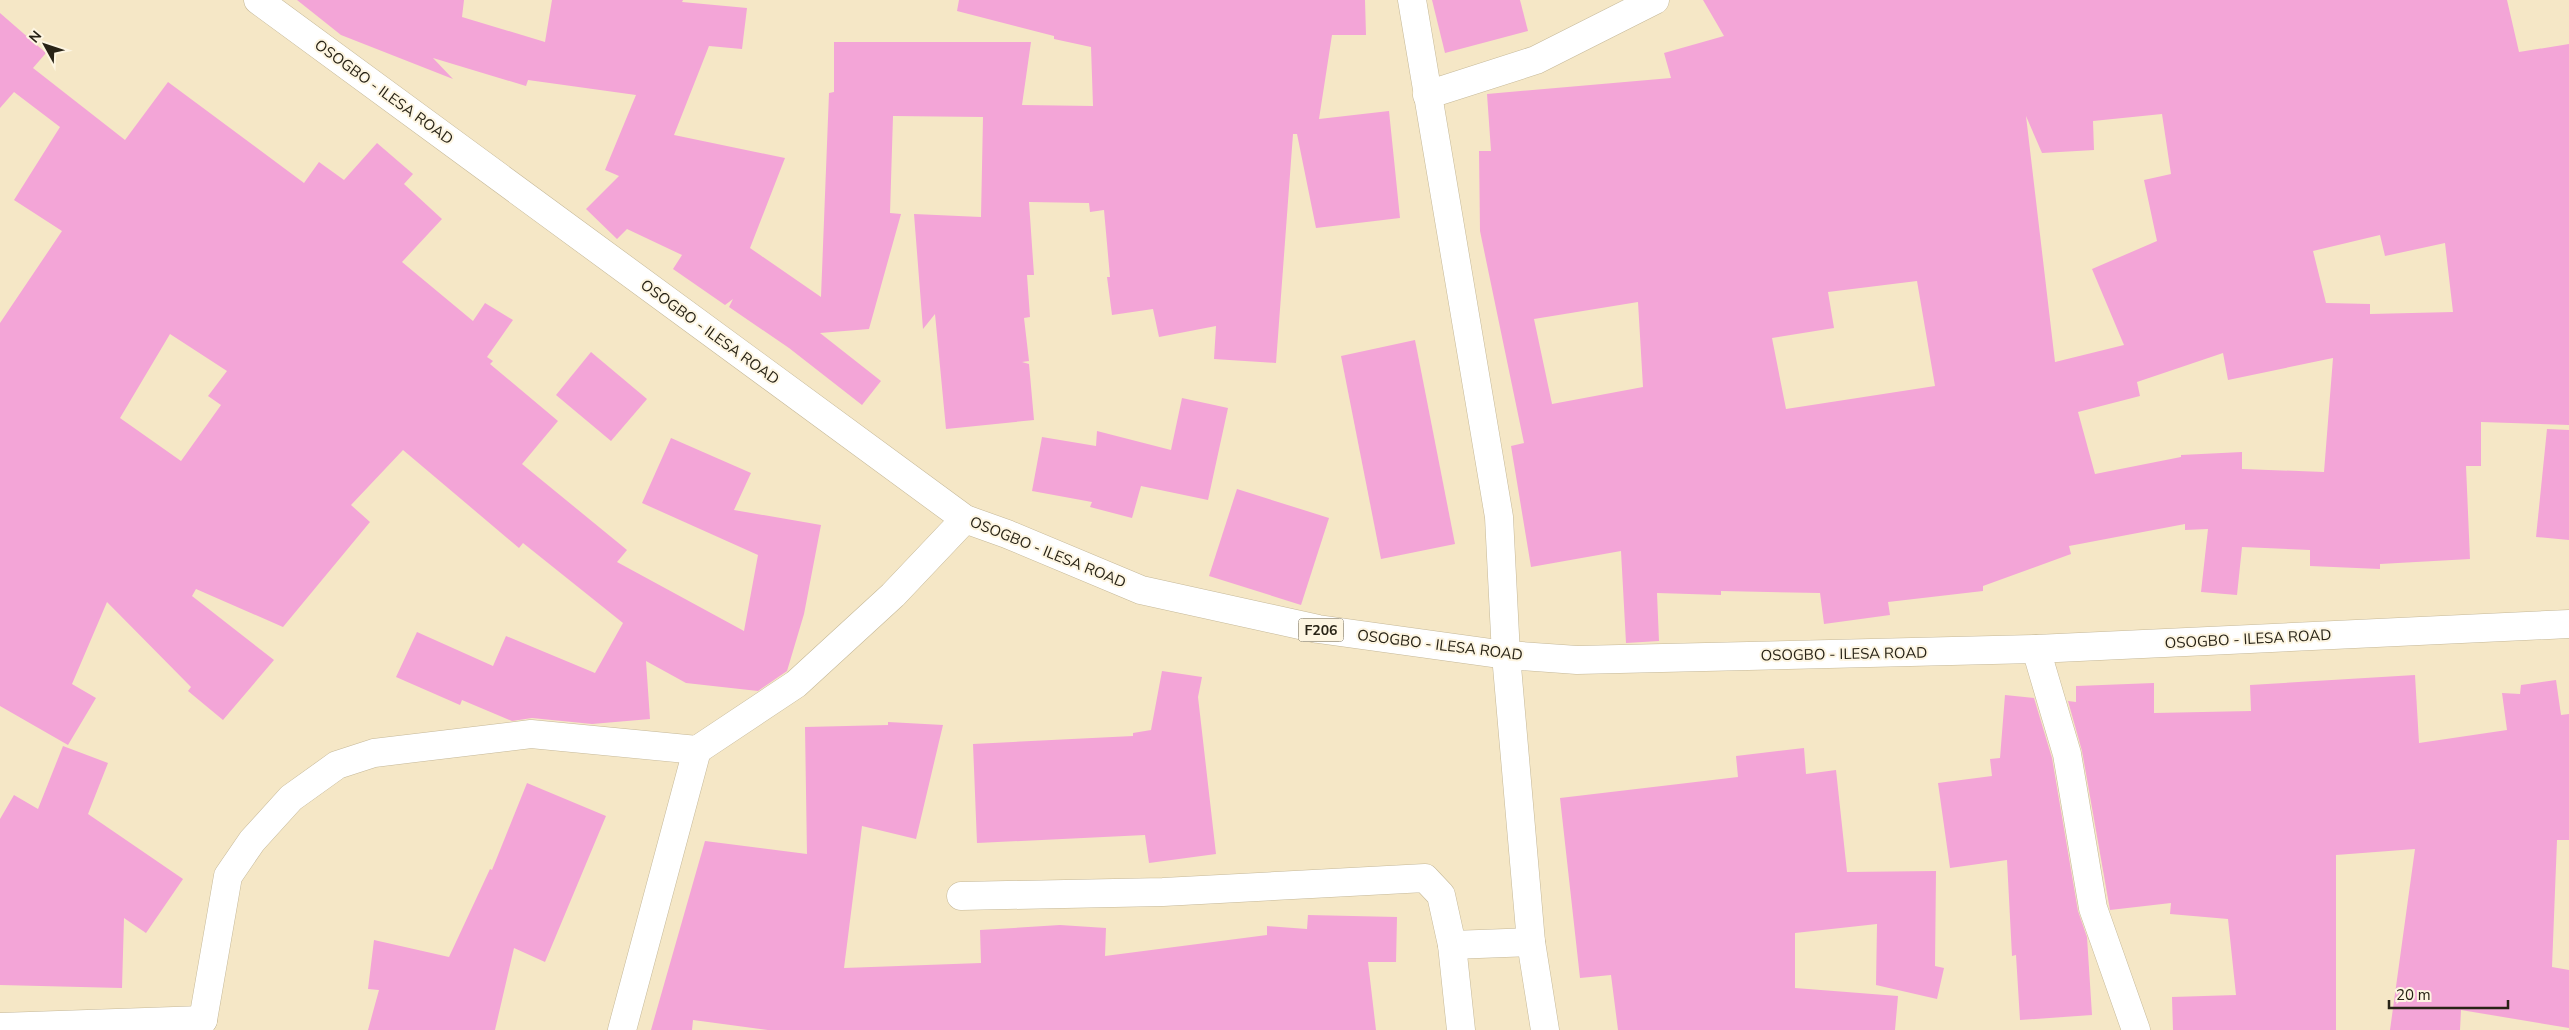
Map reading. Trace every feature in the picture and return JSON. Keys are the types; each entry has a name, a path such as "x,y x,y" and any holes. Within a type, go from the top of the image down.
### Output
{"main road":[{"name":"OSOGBO - ILESA ROAD","path":"258,0 965,519 1007,534 1141,590 1318,629 1506,655 1577,660 2036,649 2569,624"},
{"path":"1412,0 1499,517 1506,655 1531,942 1545,1030"},
{"path":"1428,95 1536,60 1655,0"},
{"path":"0,1027 199,1025 228,876 252,841 291,798 337,765 374,753 531,734 697,750 796,684 893,595 965,519"},
{"path":"2036,649 2067,754 2093,908 2136,1030"},
{"path":"622,1030 697,750"},
{"path":"961,896 1163,892 1425,878 1442,895 1452,945 1461,1030"},
{"path":"1452,945 1531,942"}],"building":[{"path":"297,0 464,0 462,17 545,42 552,0 683,0 682,2 747,8 742,49 709,46 674,135 785,158 750,248 821,297 829,93 834,92 834,42 1031,42 1022,105 1093,106 1091,47 1054,39 1054,36 957,11 959,0 1365,0 1366,35 1332,35 1319,119 1389,111 1400,218 1316,228 1297,134 1293,134 1276,363 1214,359 1216,326 1159,337 1153,309 1112,315 1107,277 1110,277 1104,210 1090,212 1089,203 1029,202 1034,275 1027,275 1030,317 1024,318 1029,361 1022,362 1029,364 1034,420 946,429 935,314 923,329 914,214 981,217 983,117 893,116 890,213 901,214 869,329 820,333 881,381 862,405 789,348 729,307 733,299 725,305 673,269 682,255 627,229 617,239 586,209 619,176 605,170 636,95 528,80 526,86 433,58 453,79 341,35"},
{"path":"1432,0 1520,0 1528,31 1445,53"},
{"path":"1703,0 2507,0 2519,52 2569,44 2569,425 2481,422 2481,466 2466,466 2470,559 2380,564 2380,569 2310,566 2310,550 2242,547 2237,595 2201,592 2208,529 2185,530 2185,524 2069,546 2071,554 1983,586 1983,591 1888,602 1890,615 1824,624 1820,593 1721,591 1721,595 1657,593 1659,641 1626,643 1621,551 1531,567 1511,446 1524,443 1480,231 1479,151 1491,151 1487,94 1671,78 1664,53 1724,36","holes":["2162,114 2171,174 2144,180 2157,241 2092,269 2124,345 2055,362 2026,116 2042,153 2094,150 2093,121","2380,235 2385,256 2445,243 2453,312 2370,314 2370,304 2326,303 2313,251","1917,281 1935,386 1786,409 1772,338 1834,328 1828,292","1638,302 1643,387 1552,404 1534,319","2223,353 2228,380 2333,358 2324,472 2242,469 2242,452 2181,455 2181,457 2095,474 2078,412 2140,396 2137,382"]},
{"path":"0,13 46,53 33,68 125,140 168,82 304,183 319,162 344,180 377,143 413,174 404,184 442,219 402,262 473,321 485,303 513,320 487,357 493,361 490,364 558,421 522,464 627,550 617,562 744,631 758,555 642,503 671,438 751,473 734,510 821,525 804,614 787,671 758,691 686,683 646,661 650,719 592,724 532,718 512,721 462,700 460,705 396,677 417,632 493,666 506,636 595,673 623,623 523,543 519,548 403,450 351,505 370,522 283,627 196,589 192,596 274,660 223,720 188,691 191,687 107,602 72,684 96,698 68,745 0,706 0,323 62,231 14,200 60,127 14,92 0,108","holes":["170,334 227,371 208,396 221,405 181,461 120,418"]},
{"path":"1415,340 1455,544 1381,559 1341,356"},
{"path":"591,352 647,399 611,441 556,395"},
{"path":"1182,398 1228,408 1208,500 1141,486 1132,518 1090,507 1092,502 1032,491 1042,437 1096,446 1097,431 1171,450"},
{"path":"2547,429 2569,430 2569,540 2536,537"},
{"path":"1237,489 1329,518 1301,605 1209,576"},
{"path":"1162,671 1202,677 1198,697 1216,854 1149,863 1145,835 977,843 973,744 1133,736 1133,733 1151,730"},
{"path":"2415,675 2419,743 2507,730 2502,693 2520,694 2521,685 2556,680 2561,715 2569,714 2569,840 2557,840 2552,967 2569,970 2569,1028 2461,1010 2460,1030 2390,1030 2415,849 2336,855 2336,1030 2173,1030 2172,997 2236,995 2228,919 2170,914 2171,903 2110,910 2082,751 2068,701 2076,702 2076,686 2154,683 2154,713 2251,711 2250,685"},
{"path":"2005,695 2034,698 2052,758 2078,911 2087,937 2092,1015 2020,1020 2016,955 2012,956 2007,860 1950,868 1938,783 1992,776 1990,759 2000,758"},
{"path":"888,722 943,725 916,839 862,826 844,968 981,963 980,930 1060,925 1106,928 1105,956 1267,935 1267,926 1307,929 1308,915 1397,917 1396,962 1368,962 1376,1030 768,1030 693,1020 692,1030 651,1030 705,841 807,854 805,727 888,725"},
{"path":"63,746 108,763 88,814 183,879 146,933 124,918 122,988 0,985 0,819 14,795 38,809"},
{"path":"1804,748 1806,774 1836,770 1847,872 1936,871 1935,966 1944,968 1937,999 1876,985 1877,924 1795,933 1795,988 1898,996 1895,1030 1618,1030 1611,975 1580,978 1560,798 1738,777 1736,756"},
{"path":"527,783 606,816 545,962 514,948 495,1030 368,1030 379,990 368,989 374,940 449,957 490,869 492,870"}]}
